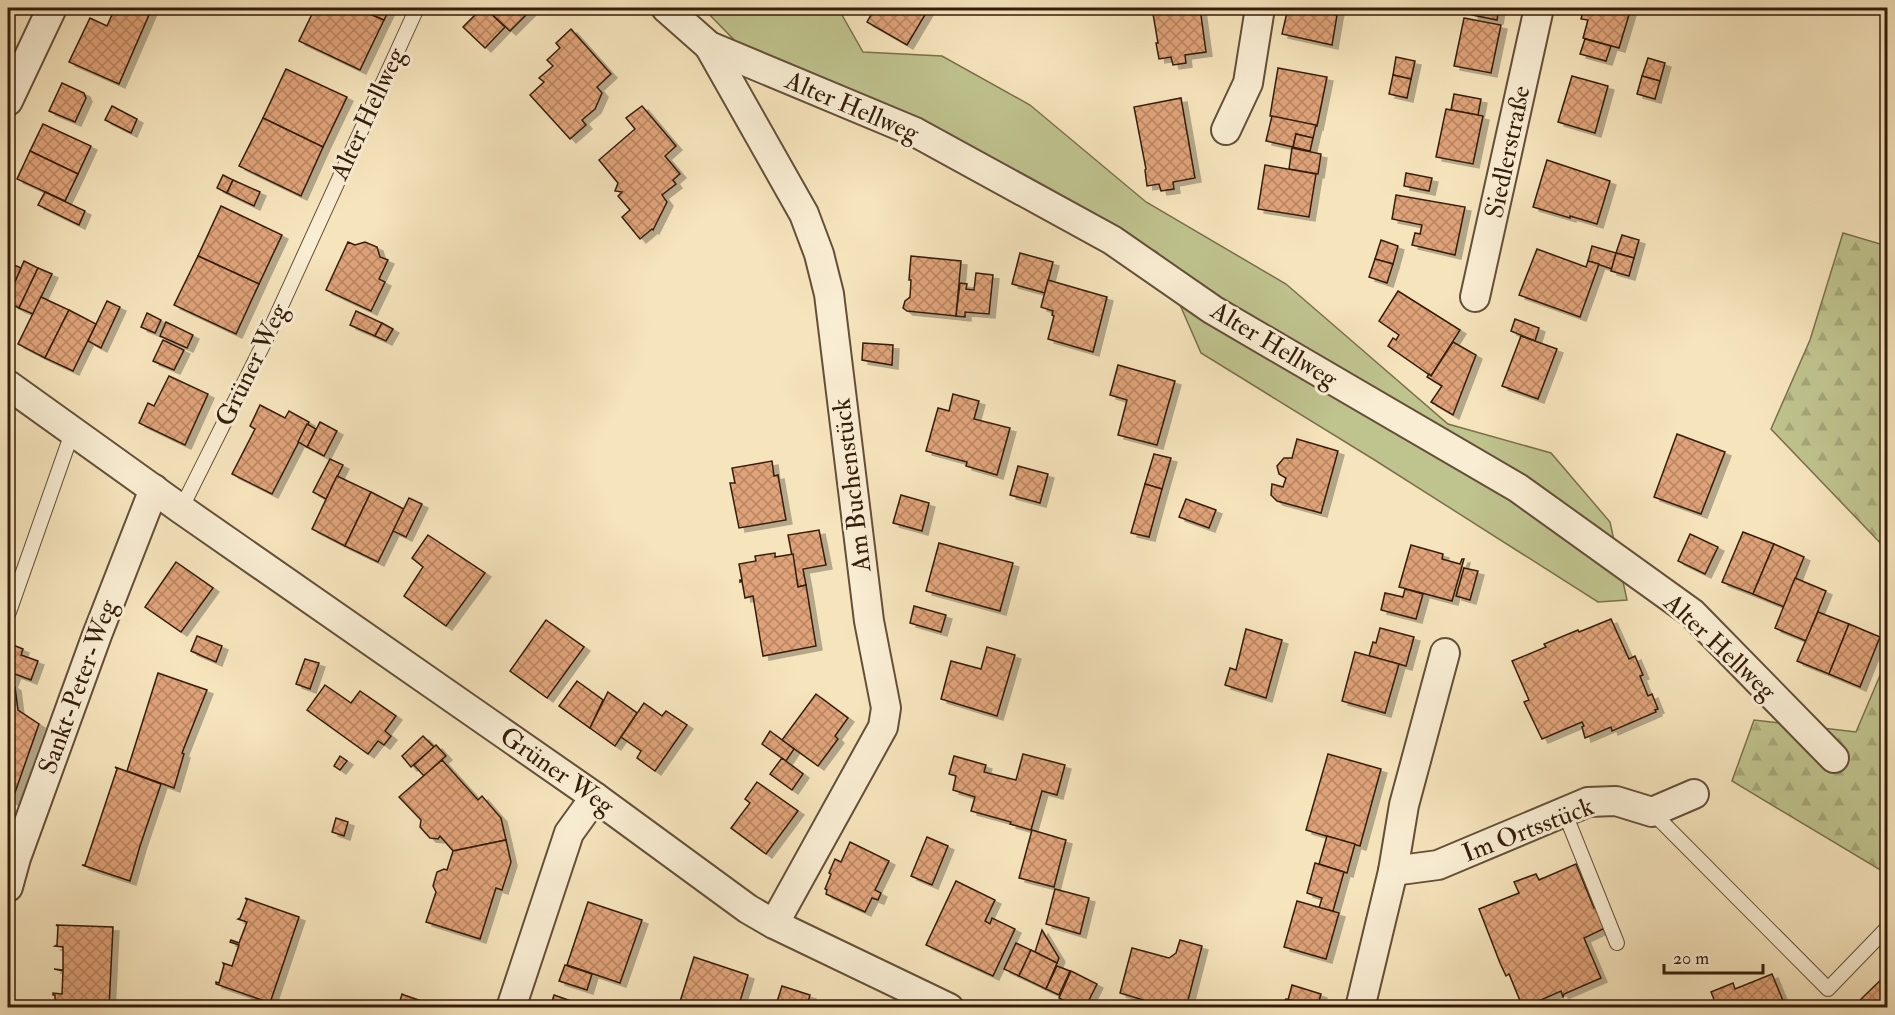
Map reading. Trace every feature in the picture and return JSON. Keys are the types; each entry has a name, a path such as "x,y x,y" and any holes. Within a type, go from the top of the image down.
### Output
{"street":[{"path":"8,101 52,8"},
{"name":"Alter Hellweg","path":"666,8 709,46 915,132 1112,240 1213,310 1518,488 1692,613 1834,758"},
{"path":"1226,130 1248,83 1260,8"},
{"name":"Siedlerstraße","path":"1475,297 1539,8"},
{"name":"Am Buchenstück","path":"709,46 804,214 819,254 829,294 869,621 886,708 883,727 774,924"},
{"name":"Grüner Weg","path":"8,385 181,509 595,797 748,909 774,924 949,1008"},
{"name":"Sankt-Peter-Weg","path":"8,887 16,858 97,634 154,489"},
{"path":"1360,1008 1394,871 1404,805 1445,653"},
{"path":"1652,812 1694,794"},
{"path":"510,1008 569,833 595,797"},
{"name":"Im Ortsstück","path":"1394,871 1438,865 1588,802 1616,801 1652,812"}],"lane":[{"name":"Alter Hellweg","path":"320,220 417,8"},
{"name":"Grüner Weg","path":"181,509 266,339 320,220"},
{"path":"9,612 73,430"},
{"path":"1564,811 1617,943"},
{"path":"1652,812 1828,989 1887,927"}],"green space":[{"path":"703,8 838,8 863,52 942,56 1030,105 1146,202 1286,284 1448,424 1551,453 1610,522 1627,600 1598,602 1201,353 1157,252 915,125 744,50"},
{"path":"1843,233 1887,246 1887,550 1771,429 1810,340"},
{"path":"1887,659 1887,874 1732,781 1754,720 1856,732"}],"building":[{"path":"115,8 152,8 119,84 69,62 90,18 107,26"},
{"path":"315,8 356,8 384,20 360,70 299,41"},
{"path":"356,8 390,8 384,20"},
{"path":"482,8 485,8 505,27 485,48 463,27"},
{"path":"485,8 533,8 510,31"},
{"path":"875,8 929,8 907,45 867,22"},
{"path":"1152,8 1200,8 1206,52 1185,55 1186,63 1173,65 1171,57 1159,59"},
{"path":"1288,8 1337,15 1332,45 1282,34"},
{"path":"1300,8 1339,8 1337,15"},
{"path":"1474,8 1499,8 1497,20 1472,15"},
{"path":"1584,8 1631,8 1619,48 1583,38 1588,20 1581,19"},
{"path":"1464,18 1501,25 1491,73 1454,66"},
{"path":"571,29 611,74 597,87 602,93 595,109 582,120 586,125 570,139 530,95 544,82 539,78 553,66 547,60 560,48 556,43"},
{"path":"1585,39 1611,46 1606,61 1580,54"},
{"path":"1396,57 1415,61 1411,79 1393,75"},
{"path":"1648,58 1665,63 1660,81 1642,76"},
{"path":"1278,68 1327,77 1317,126 1270,116"},
{"path":"286,69 347,97 323,147 263,118"},
{"path":"1393,75 1411,79 1407,98 1389,94"},
{"path":"1572,76 1608,86 1595,133 1558,122"},
{"path":"1642,76 1660,81 1655,99 1637,94"},
{"path":"62,83 84,93 86,98 75,122 49,111"},
{"path":"1454,94 1481,99 1478,115 1451,110"},
{"path":"1181,98 1195,178 1173,182 1174,189 1161,191 1159,184 1147,186 1134,107"},
{"path":"112,106 137,119 131,133 105,120"},
{"path":"642,106 676,146 665,156 680,174 673,180 676,184 662,195 667,202 653,230 640,239 622,217 630,210 618,196 622,192 615,191 618,183 599,160 635,129 626,118"},
{"path":"1446,109 1483,116 1473,164 1436,157"},
{"path":"1272,116 1316,125 1313,138 1296,134 1293,147 1266,141"},
{"path":"263,118 323,147 301,196 239,166"},
{"path":"43,124 91,146 78,174 30,151"},
{"path":"1296,134 1313,138 1310,151 1293,147"},
{"path":"1292,148 1321,154 1318,174 1289,169"},
{"path":"30,151 78,174 65,201 17,179"},
{"path":"1547,160 1610,181 1597,224 1533,207"},
{"path":"1265,165 1316,174 1309,217 1258,209"},
{"path":"1406,173 1432,178 1429,191 1404,186"},
{"path":"223,175 233,180 227,193 217,188"},
{"path":"233,180 260,192 254,206 227,193"},
{"path":"45,192 85,211 79,225 38,205"},
{"path":"1396,195 1465,207 1455,255 1412,245 1415,233 1420,234 1422,225 1392,219"},
{"path":"221,206 282,235 259,284 198,256"},
{"path":"1622,235 1639,240 1634,258 1616,253"},
{"path":"1381,240 1398,246 1393,264 1375,259"},
{"path":"348,242 355,245 365,242 377,247 380,257 388,260 379,279 385,282 371,311 326,290"},
{"path":"1592,246 1616,253 1612,269 1588,261"},
{"path":"1537,249 1586,267 1588,261 1599,264 1580,317 1519,295"},
{"path":"1020,253 1053,262 1045,293 1012,284"},
{"path":"1616,253 1634,258 1629,276 1611,271"},
{"path":"198,256 259,284 236,334 174,305"},
{"path":"911,256 961,261 956,316 907,311 903,308 905,301 910,297"},
{"path":"1375,259 1393,264 1387,283 1369,277"},
{"path":"24,261 38,268 19,308 8,302 8,297"},
{"path":"8,262 21,268 8,297"},
{"path":"38,268 52,274 33,314 19,308"},
{"path":"976,273 993,275 989,314 965,312 965,317 956,316 960,283 967,284 966,289 974,290"},
{"path":"1048,280 1107,297 1093,352 1048,339 1054,316 1053,311 1041,307"},
{"path":"1398,291 1460,330 1431,376 1388,346 1393,338 1396,340 1399,335 1379,321"},
{"path":"41,297 69,310 45,358 18,344"},
{"path":"107,301 120,307 101,348 88,341"},
{"path":"69,310 96,324 73,371 45,358"},
{"path":"356,311 382,323 375,336 350,325"},
{"path":"147,313 161,320 155,333 141,327"},
{"path":"1515,319 1539,328 1535,341 1511,331"},
{"path":"166,322 193,335 187,348 160,336"},
{"path":"382,323 393,329 386,341 375,336"},
{"path":"1521,336 1557,349 1538,399 1502,386"},
{"path":"163,340 184,350 174,370 153,361"},
{"path":"1453,342 1476,355 1453,415 1431,402 1442,386 1427,377 1429,374 1431,376"},
{"path":"863,343 893,345 892,365 862,360"},
{"path":"1118,365 1175,381 1157,445 1118,435 1127,400 1110,395"},
{"path":"169,376 208,394 185,445 139,423 148,403 154,406"},
{"path":"953,394 979,401 974,419 1010,428 997,475 966,466 967,462 926,451 938,408 949,411"},
{"path":"260,405 285,418 289,411 309,422 272,494 232,474 255,429 250,426"},
{"path":"320,422 337,431 324,456 307,447"},
{"path":"307,424 316,429 307,447 298,442"},
{"path":"1677,434 1725,452 1701,514 1654,497"},
{"path":"1297,439 1338,451 1321,513 1277,501 1271,495 1272,484 1283,487 1286,478 1279,474 1277,466 1284,458 1292,458"},
{"path":"1154,454 1171,458 1162,489 1145,484"},
{"path":"330,459 343,465 326,499 313,492"},
{"path":"772,461 774,476 778,475 786,520 739,528 730,483 735,483 732,468"},
{"path":"1018,466 1048,474 1040,503 1010,495"},
{"path":"337,476 371,492 345,546 312,529"},
{"path":"1145,484 1162,489 1149,537 1131,533"},
{"path":"371,492 404,509 378,562 345,546"},
{"path":"901,495 929,503 922,531 893,523"},
{"path":"409,498 422,504 406,537 393,531"},
{"path":"1186,499 1216,510 1209,528 1179,517"},
{"path":"819,530 826,565 803,569 806,585 798,587 788,535"},
{"path":"1743,532 1774,544 1753,594 1722,582"},
{"path":"1690,534 1718,547 1705,574 1678,561"},
{"path":"428,535 485,573 446,626 404,596 423,567 412,558"},
{"path":"939,543 1013,563 1000,611 926,591"},
{"path":"1774,544 1804,557 1784,607 1753,594"},
{"path":"1411,545 1443,554 1442,559 1460,564 1464,559 1452,601 1399,587"},
{"path":"775,553 775,557 793,554 798,587 806,585 816,646 763,656 753,596 745,598 742,581 740,582 742,580 739,564 756,561 755,556"},
{"path":"176,562 213,588 181,632 145,607"},
{"path":"1464,568 1478,571 1470,600 1456,596"},
{"path":"1795,578 1826,591 1806,641 1775,628"},
{"path":"1405,589 1423,594 1416,619 1381,610 1385,593 1403,597"},
{"path":"914,606 946,615 941,632 910,623"},
{"path":"1818,612 1849,624 1829,674 1797,661"},
{"path":"1611,619 1629,659 1635,656 1648,696 1652,694 1658,709 1655,710 1656,712 1612,731 1611,727 1585,738 1582,722 1542,739 1524,702 1529,700 1512,661 1546,647 1544,644"},
{"path":"546,620 584,647 547,698 510,671"},
{"path":"1849,624 1880,637 1860,687 1829,674"},
{"path":"1380,628 1414,637 1406,666 1369,656"},
{"path":"1246,629 1282,640 1266,698 1225,685 1230,668 1236,670"},
{"path":"197,636 222,646 216,662 191,651"},
{"path":"8,643 23,649 21,655 38,661 31,680 15,674 11,684 15,687 18,710 39,724 12,801 8,799"},
{"path":"987,647 1015,655 997,716 941,699 951,661 981,669"},
{"path":"1355,652 1399,664 1385,713 1342,701"},
{"path":"305,659 319,663 310,689 296,684"},
{"path":"158,673 207,690 182,753 184,754 174,788 127,771"},
{"path":"577,681 603,700 590,728 559,706"},
{"path":"325,685 351,703 360,691 396,716 385,731 391,736 384,745 378,741 368,754 307,710"},
{"path":"608,692 637,713 615,746 590,728"},
{"path":"816,694 848,718 835,736 838,739 818,766 782,740"},
{"path":"644,703 662,716 666,711 687,725 655,771 637,758 641,751 621,737"},
{"path":"770,731 794,749 786,761 762,744"},
{"path":"423,736 434,747 411,767 402,756"},
{"path":"436,745 446,756 424,776 414,765"},
{"path":"1023,754 1065,765 1057,795 1042,791 1031,830 971,811 975,797 953,790 956,776 949,774 954,756 986,765 984,772 1016,780"},
{"path":"1328,754 1381,769 1360,846 1306,830"},
{"path":"340,756 347,761 340,770 334,766"},
{"path":"782,758 803,774 792,790 770,774"},
{"path":"442,760 478,800 482,796 501,818 506,840 453,851 440,836 438,839 430,838 420,827 421,820 399,797"},
{"path":"115,767 161,784 130,881 82,865 85,865 117,769"},
{"path":"757,782 798,811 766,854 731,828 750,803 745,799"},
{"path":"336,818 348,822 344,836 332,832"},
{"path":"1032,830 1066,840 1054,887 1019,878"},
{"path":"1327,836 1355,844 1347,873 1319,864"},
{"path":"927,837 948,846 932,885 911,876"},
{"path":"506,840 511,862 502,890 496,888 480,939 426,922 436,892 433,886 437,872 447,870 453,851"},
{"path":"850,842 889,861 875,890 881,893 878,900 872,898 865,912 826,894 825,889 831,874 829,873 835,859 841,862"},
{"path":"1315,863 1344,872 1333,911 1319,908 1322,898 1307,893"},
{"path":"1576,864 1594,908 1599,906 1607,927 1584,938 1601,978 1564,994 1563,997 1561,991 1523,1008 1509,974 1506,976 1500,963 1479,909 1519,893 1514,882 1536,874 1539,880"},
{"path":"956,881 995,900 985,921 990,924 992,918 1015,929 993,976 926,945"},
{"path":"1055,889 1089,898 1080,934 1046,924"},
{"path":"245,898 299,917 270,1003 216,984 216,982 219,983 223,963 232,966 239,945 230,942 231,940 239,943 247,922 238,919 247,900"},
{"path":"1297,901 1339,913 1326,959 1284,947"},
{"path":"588,902 642,920 620,983 567,965"},
{"path":"56,925 113,927 109,1008 55,1008 53,993 62,994 63,971 54,969 63,970 63,947 55,946 57,945 58,926"},
{"path":"1042,930 1059,958 1057,963 1035,952"},
{"path":"1180,940 1202,946 1186,1008 1166,1006 1166,1008 1149,1008 1150,1002 1120,993 1132,948 1169,958 1176,953"},
{"path":"1016,943 1031,950 1019,976 1004,969"},
{"path":"1031,950 1057,963 1046,989 1019,976"},
{"path":"694,957 748,975 738,1008 678,1008"},
{"path":"565,965 592,974 587,990 559,981"},
{"path":"1057,966 1070,971 1059,995 1046,989"},
{"path":"1071,971 1097,984 1085,1008 1079,1008 1059,998"},
{"path":"1888,973 1888,1008 1865,1008 1859,1001"},
{"path":"1772,974 1786,1008 1701,1008 1715,1002 1711,992 1733,983 1735,989"},
{"path":"1292,985 1321,994 1317,1008 1288,1000"},
{"path":"782,986 810,995 806,1008 775,1008"},
{"path":"402,994 404,995 442,1008 398,1008"},
{"path":"554,995 591,1008 550,1008"},
{"path":"1286,999 1309,1005 1309,1008 1283,1008"},
{"path":"202,1003 202,1008 131,1008"}]}
